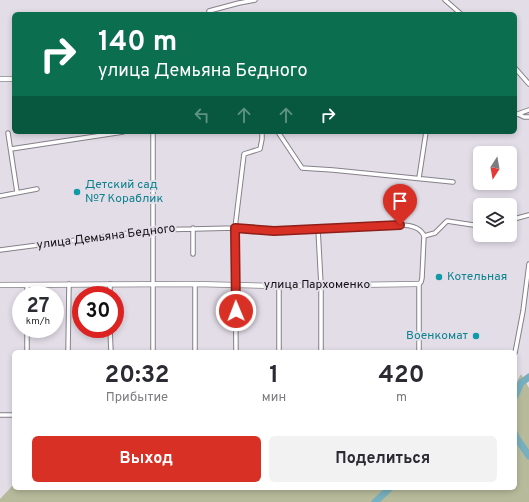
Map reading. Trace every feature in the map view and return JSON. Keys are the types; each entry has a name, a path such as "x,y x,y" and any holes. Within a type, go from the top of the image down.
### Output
{"street":[{"path":"209,12 239,2 255,0"},
{"path":"445,0 459,12"},
{"path":"517,70 529,84"},
{"path":"0,79 12,79"},
{"path":"517,114 529,110"},
{"path":"517,114 529,118"},
{"path":"8,134 17,192"},
{"path":"11,149 110,134"},
{"path":"152,350 153,134"},
{"path":"236,350 235,228 244,154 260,149 262,134"},
{"path":"279,134 302,168 453,182"},
{"path":"419,178 426,134"},
{"path":"0,196 37,189"},
{"path":"517,218 529,215"},
{"path":"419,350 419,284 422,278 424,236 435,232 447,221 473,225"},
{"name":"улица Демьяна Бедного","path":"0,250 153,230 193,228 235,228 274,231 407,225 419,230 424,236"},
{"path":"193,228 193,254"},
{"path":"318,229 321,285 321,350"},
{"path":"516,350 523,312 529,264"},
{"path":"68,350 69,284"},
{"path":"195,284 195,350"},
{"name":"улица Пархоменко","path":"0,285 236,284 279,286 419,284"},
{"path":"279,286 279,350"},
{"path":"27,338 27,350"},
{"path":"110,338 110,350"},
{"path":"0,415 12,415"}],"green space":[{"path":"521,374 529,388 529,502 0,502 0,499 12,486 12,490 517,490 517,381"}],"waterway":[{"path":"517,392 521,383 529,377"},
{"path":"517,438 529,456"},
{"path":"375,502 388,490"}],"place":[{"name":"Детский сад №7 Кораблик","path":"77,192"},
{"name":"Котельная","path":"439,277"},
{"name":"Военкомат","path":"476,336"}],"route":[{"path":"236,311 235,228 274,231 400,225"}]}
